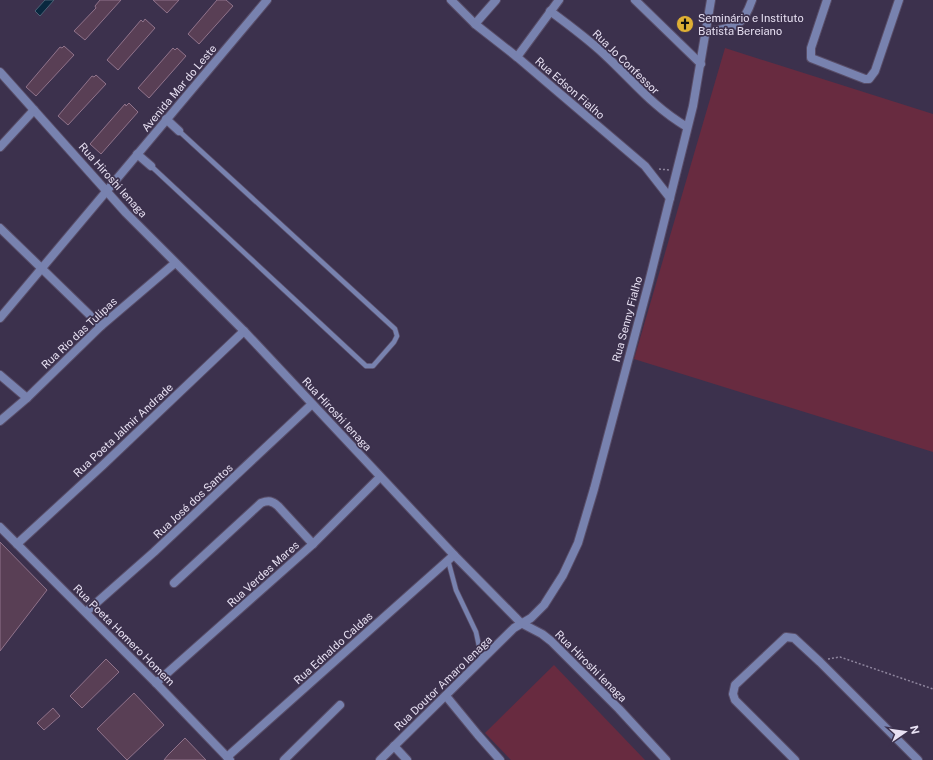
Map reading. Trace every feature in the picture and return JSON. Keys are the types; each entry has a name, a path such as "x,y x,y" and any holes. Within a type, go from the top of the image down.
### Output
{"street":[{"name":"Rua Edson Fialho","path":"450,0 475,24 517,57 645,166 670,198"},
{"path":"475,24 496,0"},
{"path":"517,57 559,0"},
{"path":"635,0 701,64"},
{"name":"Rua Senny Fialho","path":"521,623 531,618 544,605 563,575 578,543 594,489 670,198 701,64 710,0"},
{"path":"706,32 740,24 746,17 752,0"},
{"path":"827,0 811,48 811,58 814,61 865,79 869,78 875,71 899,0"},
{"name":"Avenida Mar do Leste","path":"0,318 264,1"},
{"name":"Rua Jo Confessor","path":"550,11 584,36 605,55 655,106 687,127"},
{"name":"Rua Hiroshi Ienaga","path":"0,72 107,189 126,213 174,263 244,331 380,477 451,557 521,623 542,634 551,641 619,709 666,760"},
{"path":"0,147 34,110"},
{"path":"166,119 179,130"},
{"path":"137,154 152,166"},
{"path":"0,228 101,326"},
{"name":"Rua Rio das Tulipas","path":"0,421 27,398 101,326 174,263"},
{"name":"Rua Poeta Jalmir Andrade","path":"17,544 103,465 244,331"},
{"path":"0,374 27,398"},
{"name":"Rua José dos Santos","path":"86,612 212,500 312,404"},
{"name":"Rua Verdes Mares","path":"156,683 313,544 380,477"},
{"path":"174,583 261,503 266,501 272,501 278,506 313,544"},
{"name":"Rua Poeta Homero Homem","path":"0,527 86,612 229,758"},
{"name":"Rua Ednaldo Caldas","path":"229,758 451,557"},
{"name":"Rua Doutor Amaro Ienaga","path":"380,760 521,623"},
{"path":"795,760 735,700 733,694 735,685 786,637 794,638 820,662 918,760"},
{"path":"446,696 500,760"},
{"path":"284,760 340,705"},
{"path":"394,746 407,760"}],"lane":[{"path":"152,166 366,366 373,366 394,342 397,336 395,329 179,130"},
{"path":"451,557 456,590 476,632 482,661"}],"path":[{"path":"645,166 676,172"},
{"path":"820,662 840,657 933,689"}],"shaded area":[{"path":"725,48 933,114 933,452 634,359"},
{"path":"554,665 645,760 511,760 485,733"}],"water":[{"path":"45,0 54,0 40,16 35,11"}],"building":[{"path":"100,0 121,0 85,40 74,31 96,8 95,6"},
{"path":"153,0 179,0 167,13"},
{"path":"217,0 226,0 233,6 199,44 188,34"},
{"path":"145,19 155,28 118,70 107,60 141,20 143,22"},
{"path":"64,46 74,55 36,96 26,87 60,47 62,48"},
{"path":"173,48 175,50 177,48 186,56 149,98 138,88"},
{"path":"96,75 106,84 68,125 58,116 92,76 94,77"},
{"path":"129,103 138,112 101,154 90,144 125,104 126,106"},
{"path":"0,542 47,590 0,651"},
{"path":"106,659 119,672 82,708 70,696"},
{"path":"134,693 164,725 127,760 97,729"},
{"path":"53,708 60,716 44,730 37,723"},
{"path":"185,738 206,760 164,760 168,755"}],"place":[{"name":"Seminário e Instituto Batista Bereiano","path":"685,24"}]}
